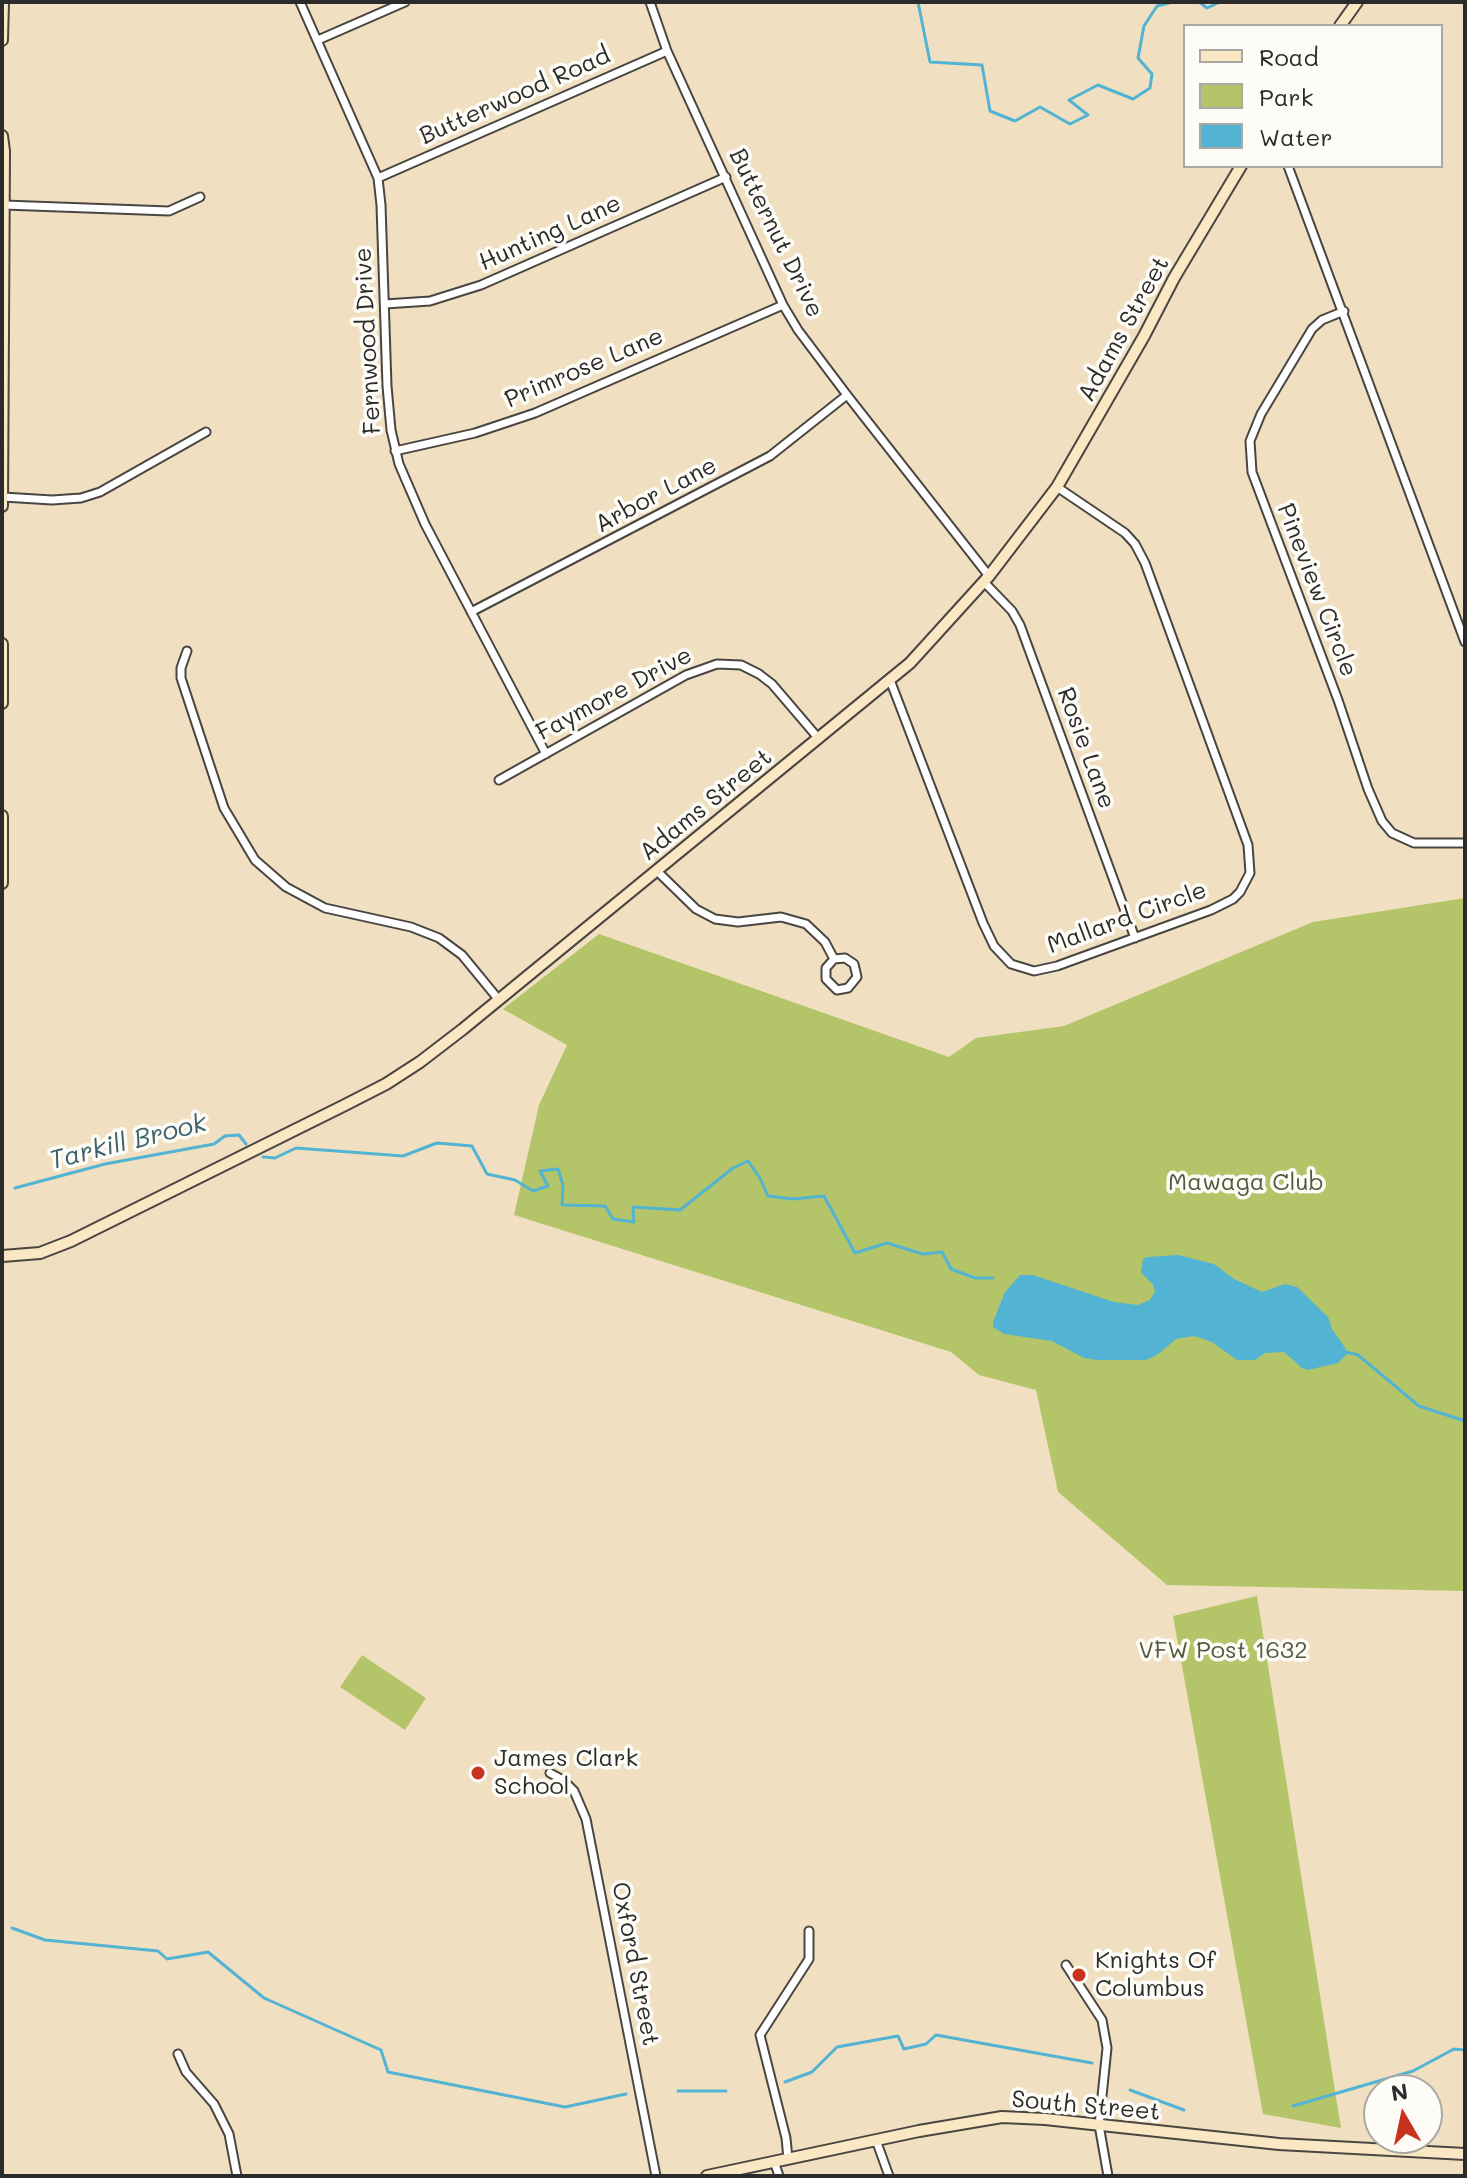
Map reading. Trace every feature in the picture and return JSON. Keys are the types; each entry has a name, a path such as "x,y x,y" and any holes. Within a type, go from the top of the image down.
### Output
{"street":[{"path":"2,40 3,2"},
{"name":"Fernwood Drive","path":"300,2 378,178 387,386 395,451 413,500 546,754"},
{"path":"318,40 405,2"},
{"name":"Butternut Drive","path":"650,2 667,51 783,305 798,330 986,579"},
{"path":"1341,24 1357,2"},
{"name":"Butterwood Road","path":"378,178 667,51"},
{"path":"2,136 2,506"},
{"name":"Adams Street","path":"2,1256 40,1253 71,1241 386,1084 420,1062 890,680 940,632 986,579 1057,487 1174,278 1240,168"},
{"path":"1289,168 1465,642"},
{"name":"Hunting Lane","path":"385,304 430,301 481,285 726,177"},
{"path":"4,205 169,211 200,197"},
{"name":"Primrose Lane","path":"395,451 475,433 535,413 783,305"},
{"name":"Pineview Circle","path":"1344,311 1322,320 1304,340 1256,422 1250,441 1250,464 1382,821 1392,833 1414,843 1465,843"},
{"name":"Arbor Lane","path":"471,612 770,456 847,395"},
{"path":"3,497 52,500 81,498 100,492 206,432"},
{"name":"Mallard Circle","path":"890,680 983,923 1003,956 1022,969 1041,970 1135,938 1233,899 1249,878 1250,855 1140,552 1122,530 1057,487"},
{"name":"Rosie Lane","path":"986,579 1020,625 1135,938"},
{"path":"2,644 2,703"},
{"path":"187,651 181,678 224,808 255,860 286,887 325,908 411,927 439,938 462,955 499,1000"},
{"name":"Faymore Drive","path":"499,780 686,675 708,666 726,664 747,667 766,679 819,739"},
{"path":"2,816 2,883"},
{"path":"657,871 690,904 715,919 738,922 774,916 800,921 825,942 834,959"},
{"path":"845,958 855,967 857,977 848,988 837,990 826,979 826,968 834,959 845,958"},
{"name":"Oxford Street","path":"550,1773 574,1791 586,1819 656,2176"},
{"path":"788,2159 786,2138 760,2035 809,1959 809,1931"},
{"path":"1066,1965 1102,2020 1107,2048 1099,2125 1108,2176"},
{"path":"178,2054 186,2072 214,2104 229,2134 237,2176"},
{"name":"South Street","path":"707,2176 1002,2117 1291,2145 1465,2154"},
{"path":"876,2140 889,2176"},
{"path":"774,2161 779,2176"}],"green space":[{"name":"Mawaga Club","path":"1465,898 1465,1591 1167,1585 1058,1492 1036,1390 979,1375 951,1352 514,1215 539,1105 567,1045 503,1009 599,934 949,1057 976,1038 1064,1026 1313,922"},
{"name":"VFW Post 1632","path":"1257,1596 1341,2128 1263,2114 1173,1616"},
{"path":"362,1655 426,1698 405,1730 340,1687"}],"water":[{"path":"1178,1255 1214,1264 1234,1279 1262,1292 1285,1284 1297,1287 1328,1317 1347,1354 1338,1363 1308,1370 1284,1352 1265,1353 1255,1360 1237,1360 1212,1342 1194,1336 1176,1339 1146,1360 1097,1360 1084,1358 1052,1341 1004,1334 993,1327 1005,1292 1020,1275 1033,1275 1114,1302 1138,1305 1150,1300 1155,1291 1141,1272 1143,1259"}],"waterway":[{"path":"918,2 930,62 982,65 990,111 1015,121 1040,107 1070,124 1088,115 1069,100 1098,85 1133,99 1150,88 1152,74 1138,58 1144,26 1157,6 1173,2"},
{"path":"1199,2 1207,8 1220,2"},
{"name":"Tarkill Brook","path":"15,1188 105,1164 214,1144 225,1136 239,1135 246,1144"},
{"name":"Tarkill Brook","path":"263,1157 275,1158 296,1148 403,1156 437,1143 472,1146 487,1174 515,1180 533,1191 548,1186 540,1171 558,1169 563,1185 562,1205 605,1206 613,1219 634,1222 633,1207 680,1210 733,1168 748,1161 768,1196 793,1199 824,1196 855,1253 887,1243 923,1254 942,1252 951,1269 975,1278 993,1278"},
{"name":"Tarkill Brook","path":"1346,1352 1358,1355 1419,1406 1465,1421"},
{"path":"12,1928 45,1940 158,1951 167,1959 208,1952 264,1998 381,2050 388,2072 565,2107 626,2094"},
{"path":"785,2082 812,2072 837,2047 898,2036 904,2049 926,2044 936,2035 1092,2063"},
{"path":"1293,2106 1413,2071 1454,2049 1465,2050"},
{"path":"1130,2090 1184,2110"},
{"path":"678,2091 726,2091"}],"place":[{"name":"James Clark School","path":"478,1773"},
{"name":"Knights Of Columbus","path":"1079,1975"}]}
